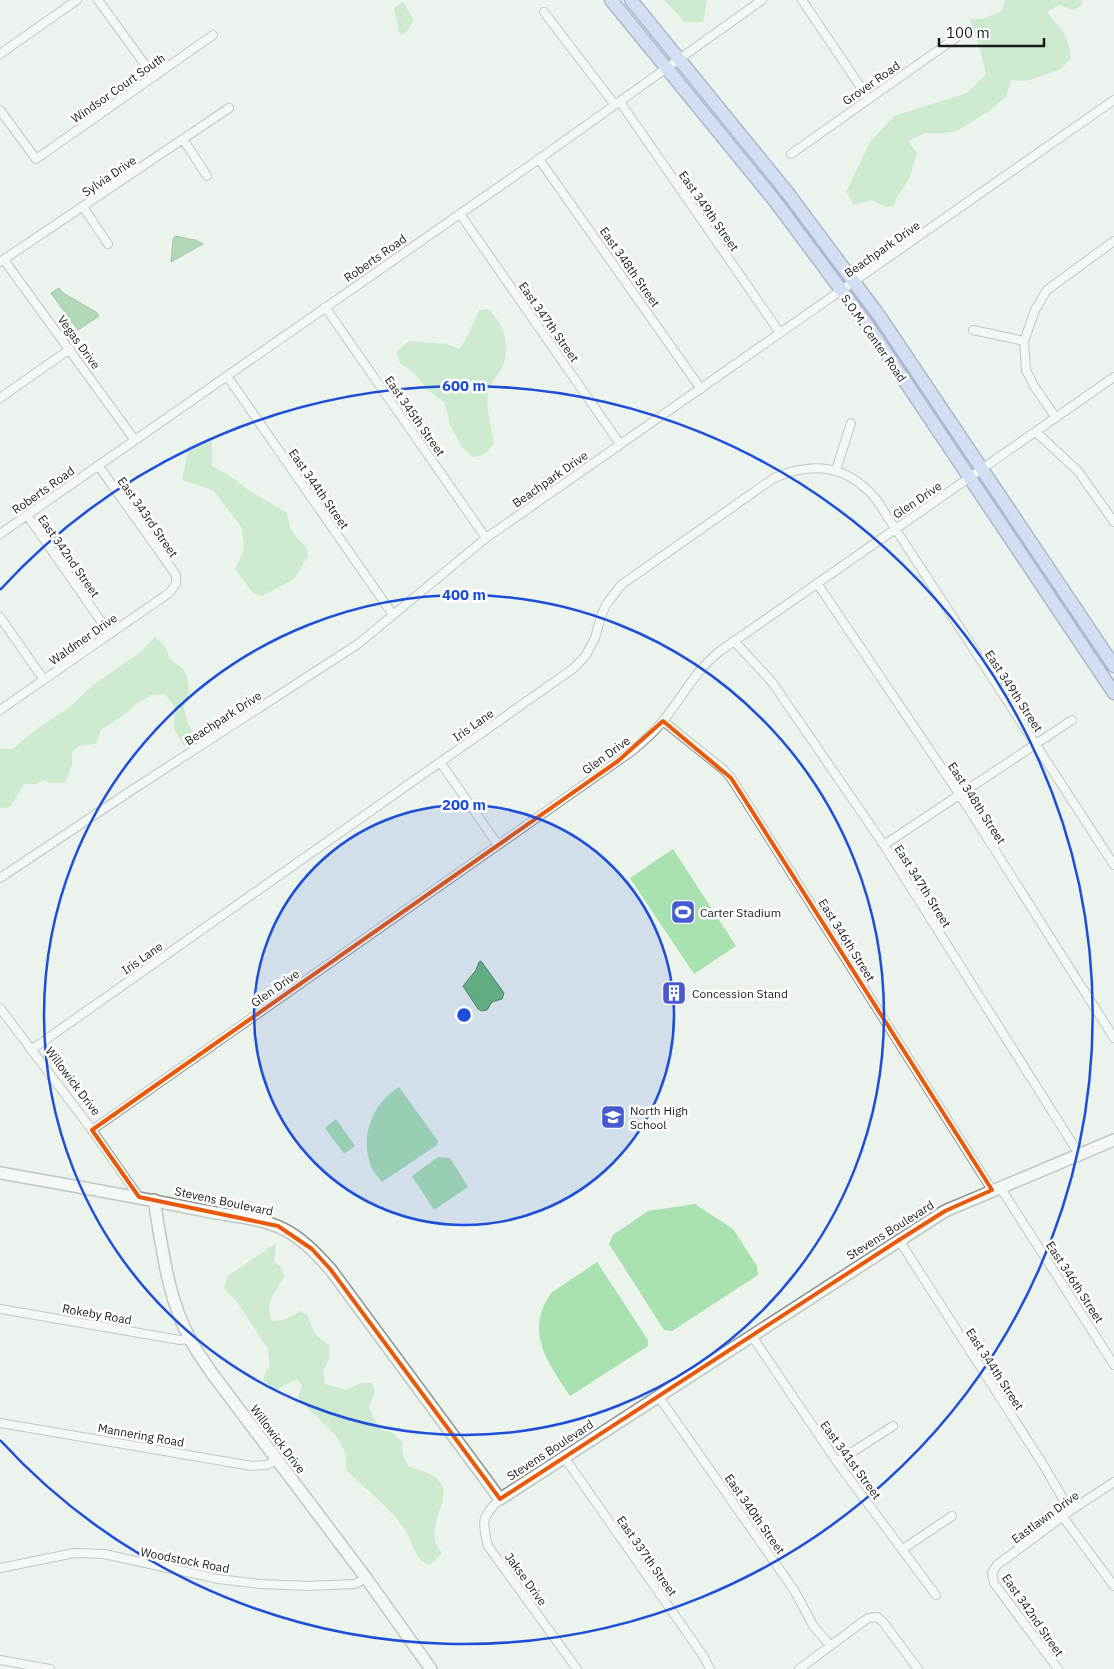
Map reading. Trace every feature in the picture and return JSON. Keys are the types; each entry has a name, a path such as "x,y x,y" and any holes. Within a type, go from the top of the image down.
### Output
{"main road":[{"name":"S.O.M. Center Road","path":"611,0 775,201 868,326 1114,693"},
{"name":"S.O.M. Center Road","path":"631,0 787,192 880,317 1114,666"}],"street":[{"path":"0,54 77,0"},
{"path":"98,0 154,78"},
{"name":"Roberts Road","path":"0,534 134,439 540,159 762,0"},
{"path":"802,0 868,98"},
{"name":"East 349th Street","path":"544,12 618,103 780,333"},
{"name":"Grover Road","path":"791,154 964,32"},
{"name":"Windsor Court South","path":"0,110 36,160 213,35"},
{"name":"Beachpark Drive","path":"0,878 358,644 486,538 1114,100"},
{"name":"Sylvia Drive","path":"2,261 229,108"},
{"path":"182,140 207,176"},
{"name":"East 348th Street","path":"540,159 701,388"},
{"path":"83,206 108,244"},
{"name":"East 347th Street","path":"460,214 620,444"},
{"path":"1056,418 1034,386 1026,370 1024,341 1035,310 1047,290 1114,240"},
{"name":"Vegas Drive","path":"2,261 70,349 134,439"},
{"name":"East 345th Street","path":"325,307 486,538"},
{"path":"974,330 1024,341"},
{"path":"0,398 70,349"},
{"name":"East 344th Street","path":"227,376 393,615"},
{"name":"Glen Drive","path":"92,1130 632,751 663,721 701,667 734,641 1114,378"},
{"path":"836,470 851,423"},
{"path":"1036,432 1078,471 1114,522"},
{"name":"East 343rd Street","path":"98,465 176,575 176,584"},
{"name":"Iris Lane","path":"31,1050 574,668 586,655 595,638 606,605 621,585 774,478 791,470 804,468 836,470 846,474 866,488 896,528"},
{"name":"East 342nd Street","path":"27,515 110,634"},
{"name":"East 349th Street","path":"896,528 1114,865"},
{"name":"East 348th Street","path":"817,583 960,795 1114,1038"},
{"name":"Waldmer Drive","path":"0,710 169,593 176,584"},
{"path":"0,617 44,680"},
{"name":"East 347th Street","path":"734,641 772,682 884,846 1079,1154"},
{"path":"884,846 1072,720"},
{"name":"East 346th Street","path":"663,721 724,770 731,778 996,1188 1114,1364"},
{"path":"440,762 498,845"},
{"name":"Willowick Drive","path":"0,1008 92,1130 139,1198"},
{"name":"Stevens Boulevard","path":"0,1173 256,1220 278,1226 295,1235 312,1249 331,1270 500,1499 945,1211 1079,1154 1113,1144"},
{"name":"Willowick Drive","path":"154,1200 163,1256 175,1303 189,1339 211,1372 366,1578 431,1669"},
{"name":"East 344th Street","path":"899,1240 1044,1466 1070,1511"},
{"name":"Rokeby Road","path":"0,1309 180,1340 189,1339"},
{"name":"East 341st Street","path":"752,1336 837,1462 936,1595"},
{"name":"East 340th Street","path":"659,1397 794,1590 814,1627 830,1646"},
{"name":"Mannering Road","path":"0,1423 252,1466 266,1465 277,1461"},
{"path":"837,1462 893,1426"},
{"name":"East 337th Street","path":"564,1457 710,1669"},
{"name":"Eastlawn Drive","path":"992,1573 997,1565 1070,1511 1114,1482"},
{"name":"Jakse Drive","path":"500,1499 489,1510 483,1526 488,1546 578,1669"},
{"path":"902,1549 952,1516"},
{"path":"1063,1517 1114,1586"},
{"name":"Woodstock Road","path":"0,1568 74,1553 104,1554 219,1579 260,1584 308,1586 354,1584 366,1578"},
{"name":"East 342nd Street","path":"992,1573 994,1583 1058,1669"},
{"path":"799,1669 868,1618 877,1617 883,1622 918,1669"},
{"path":"0,1660 50,1669"}],"highlighted area":[{"path":"663,721 731,778 992,1190 945,1211 500,1499 331,1270 312,1249 278,1226 139,1197 92,1130 618,761"}],"shaded area":[{"path":"664,0 707,0 703,22 685,22"},
{"path":"1005,0 1082,0 1081,6 1073,10 1059,5 1047,12 1064,33 1071,58 1061,69 1027,81 1011,80 1006,97 989,111 957,131 925,133 908,141 917,153 909,179 897,197 894,206 887,207 872,200 854,205 846,192 870,142 894,116 967,93 986,74 970,19 982,19 1002,11"},
{"path":"403,2 414,20 406,33 402,35 399,32 394,8"},
{"path":"175,236 195,240 203,244 171,262 173,239"},
{"path":"59,288 63,293 96,312 99,316 78,330 51,293"},
{"path":"488,309 502,328 506,350 502,368 491,385 487,398 494,442 485,453 472,457 462,447 450,425 445,403 427,389 415,374 400,363 396,352 409,341 447,344 459,349 466,339 479,310"},
{"path":"212,441 212,466 287,513 290,527 296,537 307,548 308,556 294,579 262,596 253,593 235,569 244,549 242,528 213,490 182,480 189,447"},
{"path":"155,637 165,646 170,659 183,669 187,677 189,691 184,709 188,724 193,733 184,746 174,729 175,707 165,694 151,695 101,730 96,744 79,746 72,752 72,764 66,782 51,783 43,780 36,784 24,784 10,807 0,808 0,749 12,749 38,728 70,707 93,685 142,651"},
{"name":"Carter Stadium","path":"673,849 736,946 694,974 630,878"},
{"path":"481,961 504,993 502,999 492,1002 487,1010 482,1011 478,1009 463,986"},
{"path":"399,1087 438,1141 437,1145 382,1182 372,1168 368,1155 368,1132 371,1121 382,1102"},
{"path":"336,1119 355,1146 344,1154 325,1128"},
{"path":"438,1157 450,1158 468,1187 434,1210 412,1176"},
{"path":"695,1204 733,1229 757,1266 758,1275 672,1331 664,1330 609,1244 613,1235 648,1211"},
{"path":"276,1243 274,1262 280,1266 284,1276 270,1302 269,1308 272,1321 284,1320 301,1311 307,1315 315,1334 329,1346 330,1357 323,1371 325,1384 347,1390 361,1383 372,1383 375,1392 369,1408 376,1422 382,1430 393,1433 402,1442 403,1455 409,1467 428,1474 439,1481 443,1489 443,1499 435,1531 436,1544 442,1553 430,1565 420,1559 404,1528 383,1504 345,1469 346,1457 342,1445 331,1431 298,1398 302,1386 297,1379 274,1391 264,1380 265,1373 270,1366 268,1349 237,1302 224,1288 228,1276"},
{"path":"597,1262 648,1340 648,1346 570,1396 547,1359 542,1347 539,1321 551,1293"}],"place":[{"name":"Carter Stadium","path":"683,912"},
{"name":"Concession Stand","path":"674,993"},
{"name":"North High School","path":"613,1117"}]}
